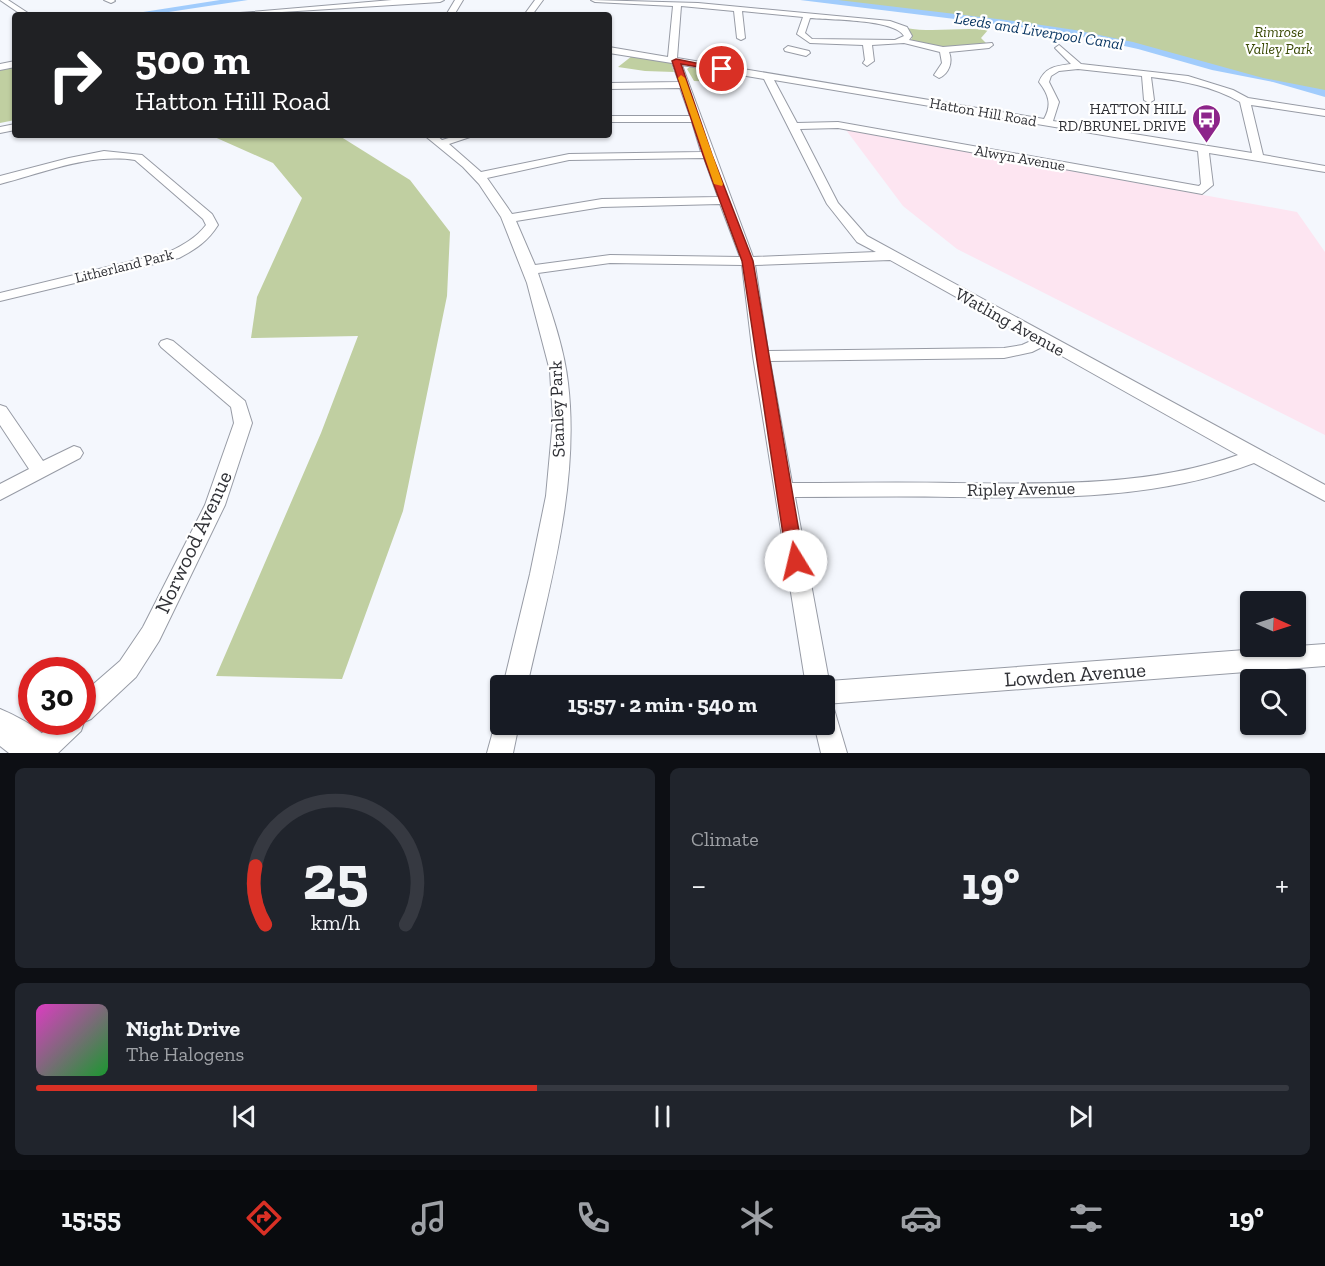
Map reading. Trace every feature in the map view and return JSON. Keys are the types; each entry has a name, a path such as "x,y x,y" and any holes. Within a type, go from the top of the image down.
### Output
{"main road":[{"path":"0,726 39,753"}],"street":[{"path":"3,0 22,12"},
{"path":"267,12 350,2 440,0"},
{"path":"595,0 608,4 677,3 898,26 904,29 908,36 904,42"},
{"path":"677,3 674,61 748,261 761,356 816,675"},
{"path":"303,8 309,12"},
{"path":"738,9 741,38"},
{"path":"807,16 801,34 810,41 904,42 943,50 989,45"},
{"path":"788,49 802,52 810,41"},
{"path":"855,61 871,64 867,42"},
{"path":"1059,48 1078,66"},
{"path":"939,75 944,72 947,61 943,50"},
{"name":"Hatton Hill Road","path":"612,51 1325,169"},
{"path":"1046,123 1055,112 1056,102 1053,92 1044,82 1047,74 1058,69 1078,66 1146,73 1212,85 1245,101 1325,113"},
{"path":"1146,73 1149,100"},
{"name":"Watling Avenue","path":"768,76 833,204 862,238 1325,494"},
{"path":"612,86 683,85"},
{"path":"1245,101 1258,157"},
{"path":"612,119 695,118"},
{"name":"Alwyn Avenue","path":"794,126 838,125 1202,190 1207,185 1203,149"},
{"name":"Stanley Park","path":"435,139 481,176 510,218 530,270 555,352 560,386 560,452 551,518 517,675"},
{"name":"Litherland Park","path":"0,180 88,157 128,155 138,157 208,217 212,225 206,235 193,246 174,255 0,297"},
{"path":"481,176 569,158 708,155"},
{"path":"510,218 602,203 725,200"},
{"path":"530,270 610,259 748,261 891,256"},
{"path":"761,356 1004,353 1026,349 1043,340"},
{"name":"Norwood Avenue","path":"96,698 128,669 151,634 215,505 243,423 239,405 167,344"},
{"path":"0,411 40,471"},
{"path":"0,493 74,453"},
{"name":"Ripley Avenue","path":"784,490 1069,489 1161,481 1199,475 1228,467 1254,456"},
{"name":"Lowden Avenue","path":"835,692 1325,656"},
{"path":"39,753 58,735"},
{"path":"500,753 504,735"},
{"path":"830,735 834,753"}],"shaded area":[{"path":"846,130 1297,212 1325,252 1325,435 957,249 903,206"}],"green space":[{"name":"Rimrose Valley Park","path":"818,0 1325,0 1325,94 1063,30"},
{"path":"906,28 988,30 981,38 987,44 945,49 910,41 912,38"},
{"path":"632,56 671,63 674,72 618,67"},
{"path":"691,66 713,70 713,76 723,80 720,82 694,81 687,69"},
{"path":"12,67 12,121 0,123 0,69"},
{"path":"217,138 343,138 410,180 450,232 447,296 403,511 342,679 216,676 321,433 358,336 251,338 257,297 302,198 273,163"}],"water":[{"path":"220,0 248,0 169,12 143,12"},
{"path":"800,0 838,0 1075,30 1133,42 1263,78 1325,90 1325,97 1273,82 1212,70 1138,49 1060,32"}],"slow traffic":[{"path":"681,78 718,184"}],"place":[{"name":"HATTON HILL RD/BRUNEL DRIVE","path":"1207,144"}],"route":[{"path":"722,69 676,61 748,261 761,356 796,561"}],"water label":[{"name":"Leeds and Liverpool Canal","path":"1039,31"}]}
